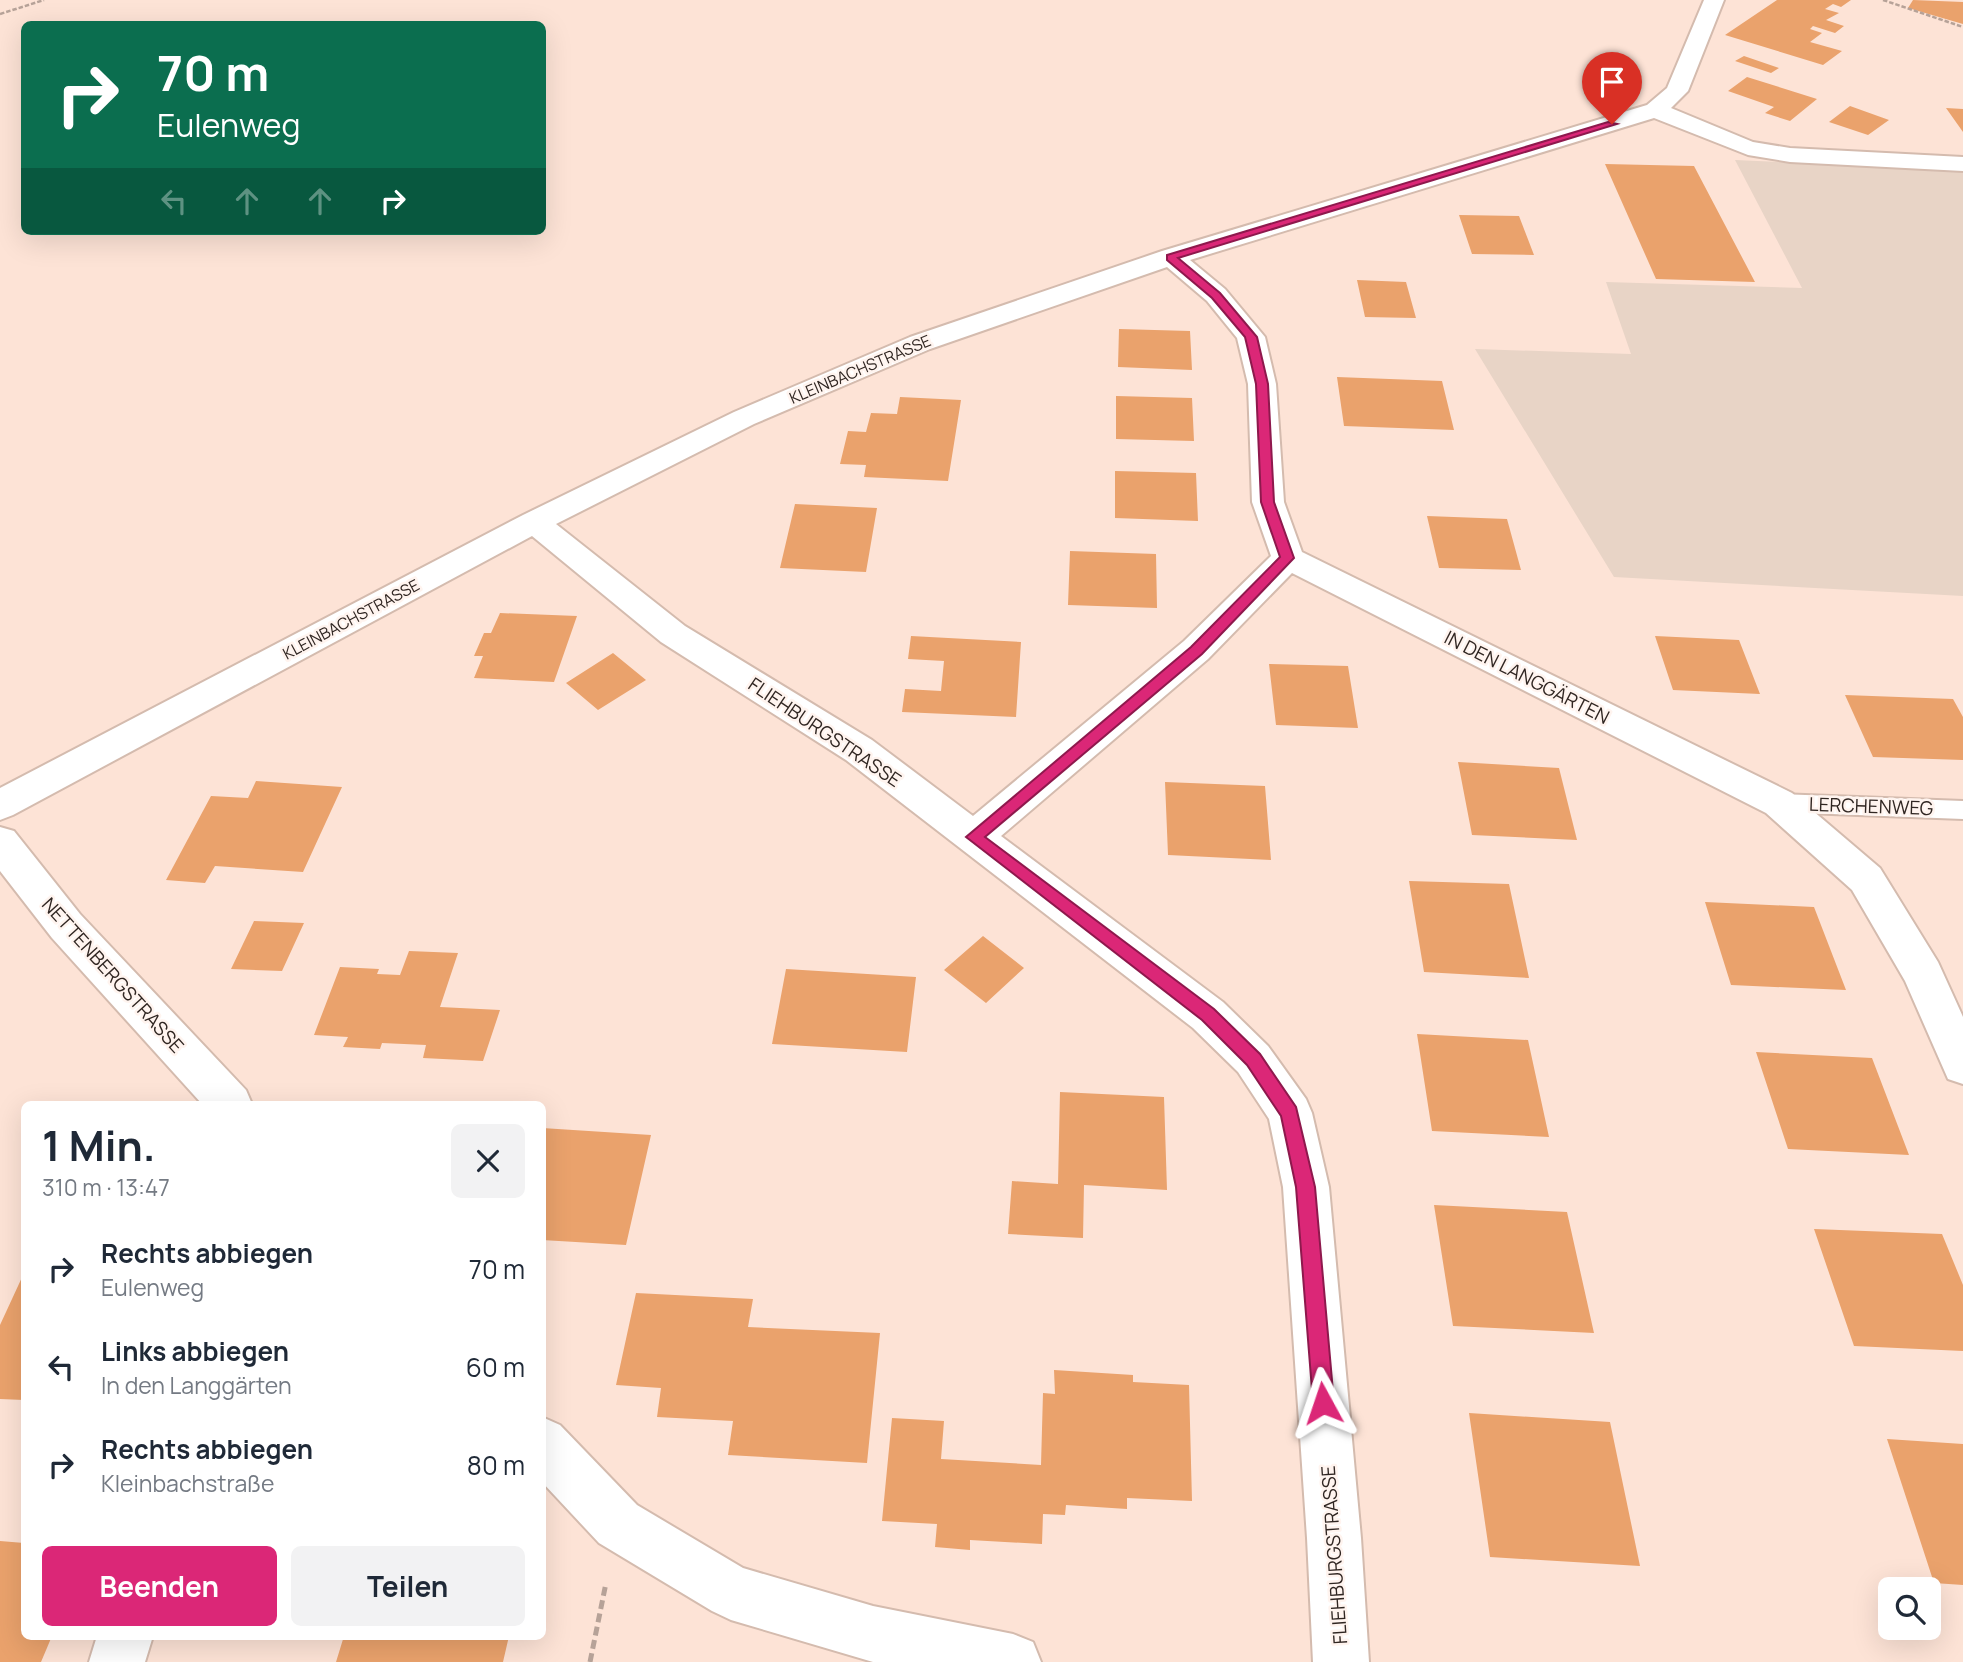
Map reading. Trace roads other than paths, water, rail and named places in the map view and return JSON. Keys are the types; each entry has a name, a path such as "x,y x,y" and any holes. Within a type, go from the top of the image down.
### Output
{"street":[{"name":"KLEINBACHSTRASSE","path":"0,805 534,522 744,418 919,344 1171,257 1655,110 1676,91 1714,0"},
{"path":"1655,110 1748,148 1790,155 1963,164"},
{"path":"974,837 1196,650 1287,558 1268,502 1262,384 1251,337 1216,295 1171,257"},
{"name":"FLIEHBURGSTRASSE","path":"534,522 673,634 859,750 1208,1015 1253,1059 1290,1113 1306,1187 1334,1538 1341,1662"},
{"name":"IN DEN LANGGÄRTEN","path":"1287,558 1780,803 1866,878 1923,974 1962,1062"},
{"name":"NETTENBERGSTRASSE","path":"0,842 66,926 227,1101"},
{"path":"546,1447 618,1524 731,1592 873,1634 1013,1662"},
{"path":"117,1662 124,1640"}],"lane":[{"name":"LERCHENWEG","path":"1780,803 1963,810"}]}
